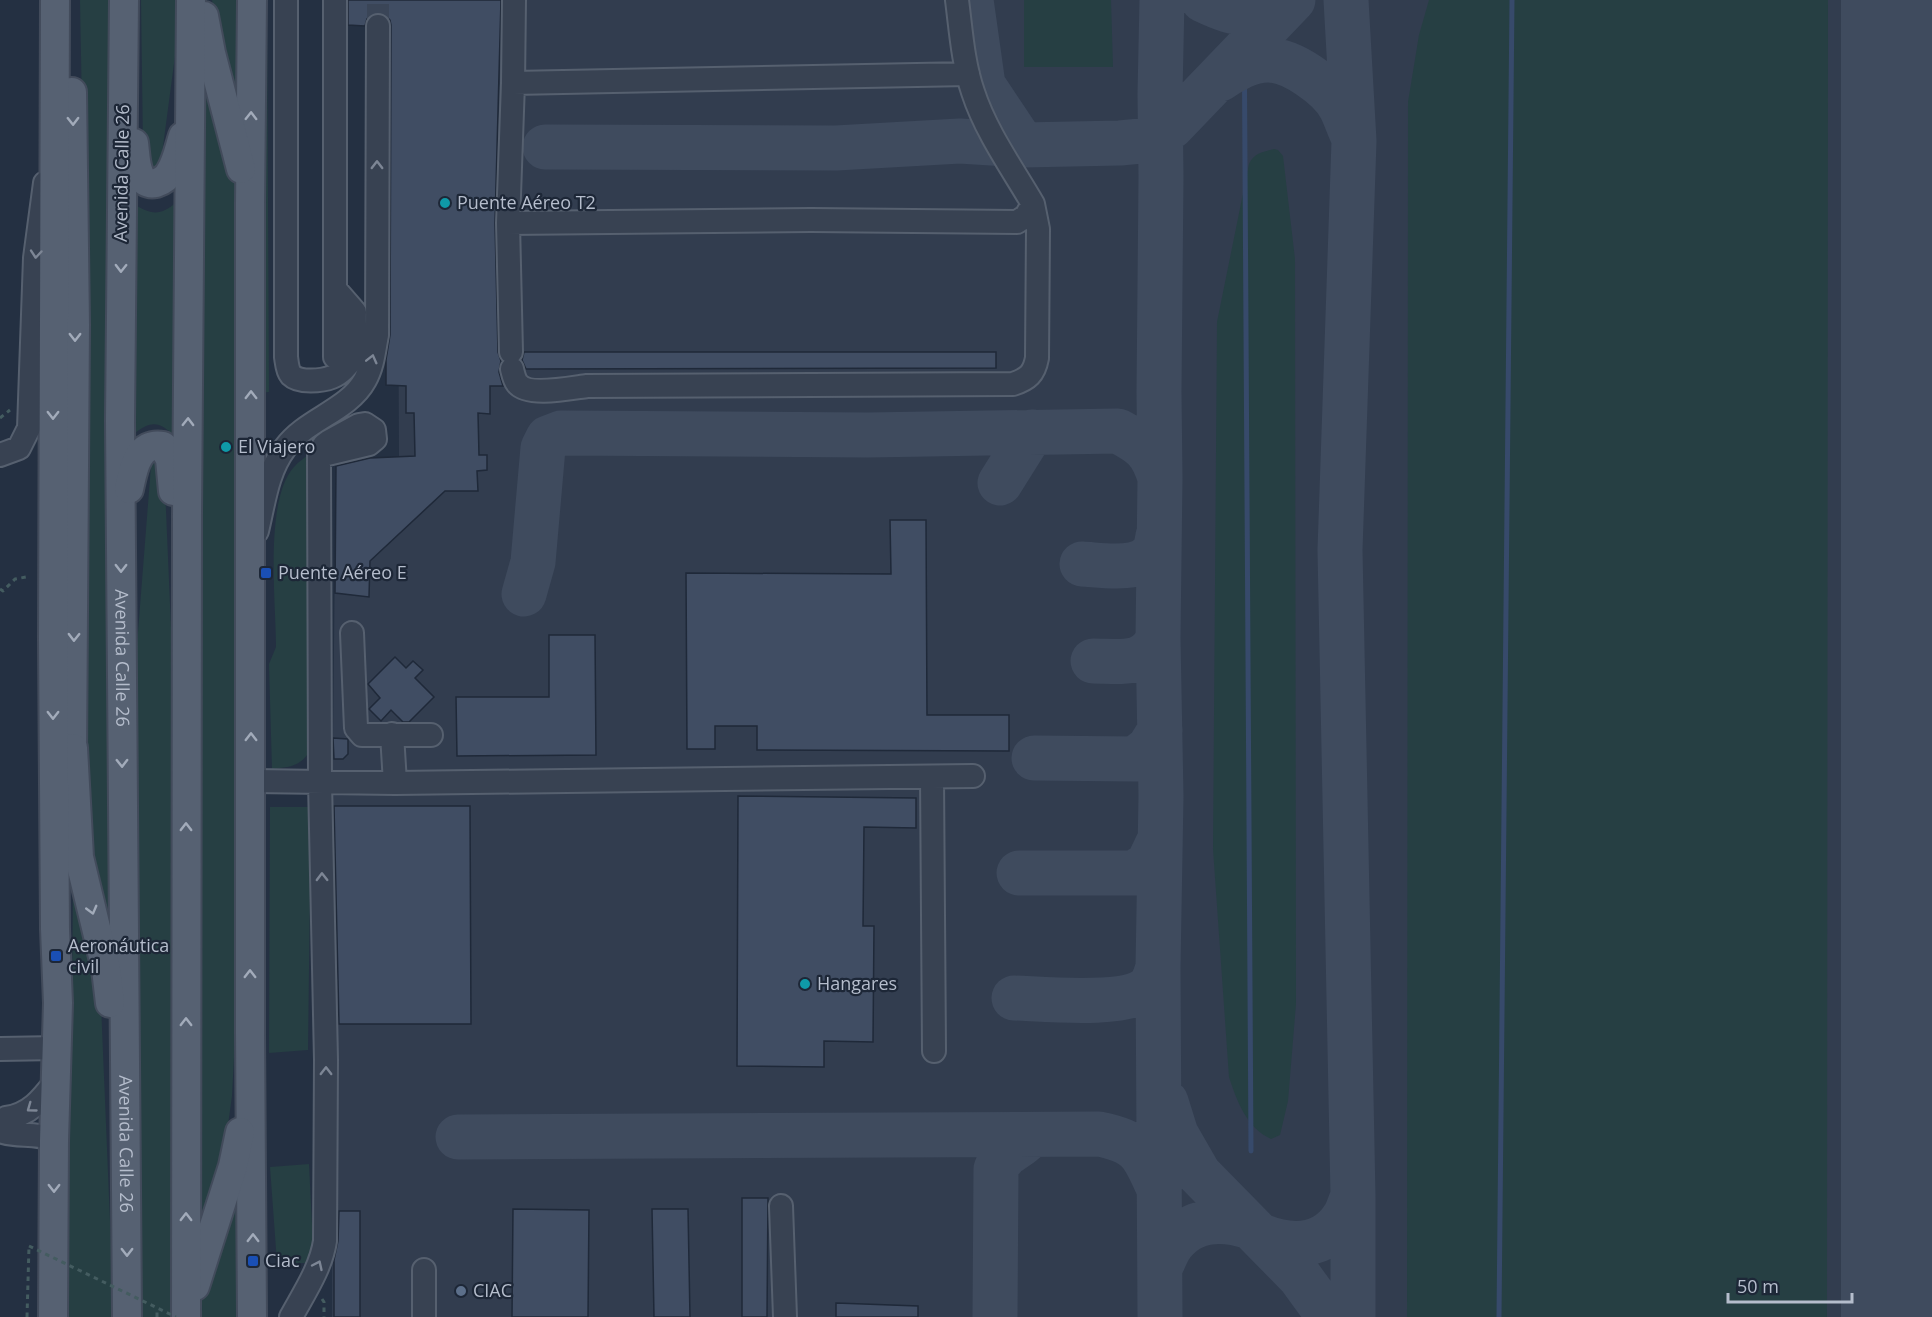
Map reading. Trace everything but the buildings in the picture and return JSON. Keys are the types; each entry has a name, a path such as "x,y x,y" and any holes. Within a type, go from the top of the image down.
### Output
{"main road":[{"path":"53,1317 54,1141 58,1003 54,929 53,156 55,0"},
{"path":"58,1003 67,927 73,748 75,313 70,0"},
{"name":"Avenida Calle 26","path":"124,0 120,363 127,1317"},
{"path":"187,1317 187,648 191,0"},
{"path":"201,0 211,53 250,203"},
{"path":"252,0 250,203 252,1317"},
{"path":"124,57 139,174 149,184 160,182 169,174 177,156 190,109"},
{"path":"121,522 132,474 140,454 152,446 163,447 167,452 171,467 187,648"},
{"path":"73,748 79,857 109,984 112,1077 126,1200"},
{"path":"187,1317 198,1274 233,1166 238,1143 250,1033"}],"lane":[{"path":"286,0 286,357 288,369 292,376 300,380 330,378 341,372 351,361 345,355"},
{"path":"334,0 335,289 347,383 336,408"},
{"path":"514,0 508,223 512,361 517,384 526,389 540,391 587,386 1013,384 1026,380 1034,370 1037,358 1038,229 1033,204 988,127 974,94 968,74 957,0"},
{"path":"250,561 275,464 285,448 308,425 336,408 356,392 365,380 372,362 377,335 378,26"},
{"path":"513,82 968,74"},
{"path":"0,455 19,448 29,428 35,258 42,192 53,156"},
{"path":"508,223 811,220 1017,222 1026,216 1033,204"},
{"path":"345,355 377,294"},
{"path":"291,1317 318,1267 325,1240 326,1060 320,782 319,456"},
{"path":"352,633 356,728 362,735 431,735"},
{"path":"392,734 395,783"},
{"path":"251,781 395,783 973,776"},
{"path":"932,777 934,1051"},
{"path":"0,1050 57,1048"},
{"path":"0,1125 6,1118 32,1109 56,1081"},
{"path":"0,1131 7,1134 45,1136 54,1141"},
{"path":"781,1206 785,1317"},
{"path":"424,1270 424,1317"}],"path":[{"path":"0,589 3,591 15,579 26,577"},
{"path":"27,1317 28,1247 31,1246 176,1317"},
{"path":"157,1308 157,1317"}],"shaded area":[{"path":"397,0 1932,0 1932,1317 332,1317 336,458 399,457"}],"green space":[{"path":"80,0 109,0 107,463 110,940 88,843 84,769 85,277"},
{"path":"141,0 175,0 175,56 162,154 156,169 147,168 143,148"},
{"path":"212,0 240,0 240,127 221,51"},
{"path":"260,0 267,0 269,392 259,393"},
{"path":"1024,0 1111,0 1113,67 1024,67"},
{"path":"1429,0 1828,0 1827,1317 1407,1317 1408,102 1419,35"},
{"path":"202,58 240,201 239,962 232,1096 222,1168 196,1247"},
{"path":"1274,149 1283,156 1295,259 1296,1004 1288,1101 1280,1135 1271,1139 1255,1128 1249,1120 1239,1104 1229,1077 1213,849 1217,322 1249,164 1256,155"},
{"path":"178,201 178,440 166,429 155,424 144,427 130,437 132,203 155,213 166,210"},
{"path":"312,452 309,752 298,763 272,769 269,664 276,647 275,527 285,482 294,467"},
{"path":"158,459 164,464 175,721 176,1317 138,1317 135,670 151,466"},
{"path":"270,807 311,807 308,1050 269,1053"},
{"path":"73,878 100,980 114,1317 64,1317 65,1158 72,1019"},
{"path":"244,1163 242,1317 196,1317 196,1309"},
{"path":"309,1164 313,1245 308,1263 277,1263 270,1167"}],"waterway":[{"path":"1244,0 1251,1151"},
{"path":"1499,1317 1512,0"}],"taxiway":[{"path":"971,0 983,85 1023,145"},
{"path":"1160,1317 1158,967 1161,796 1158,638 1162,0"},
{"path":"1203,0 1227,10 1247,13 1266,10 1290,0"},
{"path":"545,147 836,148 960,141 1023,145 1151,140 1172,126 1293,0"},
{"path":"1346,0 1354,141 1340,550 1353,1196 1353,1317"},
{"path":"1220,79 1255,62 1268,60 1288,65 1309,76 1336,100 1352,134"},
{"path":"524,594 533,562 543,448 548,438 561,433 868,435 1118,431 1145,449 1154,461 1160,478"},
{"path":"1000,483 1032,432"},
{"path":"1082,564 1119,566 1138,563 1146,560 1152,554 1158,536"},
{"path":"1093,661 1122,661 1139,658 1147,654 1158,638"},
{"path":"1034,758 1135,759 1149,748 1160,730"},
{"path":"1019,873 1134,873 1148,864 1159,841"},
{"path":"1014,998 1084,1001 1122,998 1148,988 1158,967"},
{"path":"1166,1102 1176,1134 1199,1174 1300,1277 1329,1317"},
{"path":"458,1137 1099,1134 1123,1141 1138,1150 1158,1187"},
{"path":"995,1317 996,1169 1003,1157 1030,1135"},
{"path":"1261,1236 1295,1244 1317,1240 1336,1227 1345,1215 1353,1196"},
{"path":"1160,1268 1171,1246 1190,1229 1209,1222 1229,1222 1250,1227"}],"runway":[{"path":"1897,0 1897,1317"}],"tunnel":[{"path":"378,0 378,26"}],"place":[{"name":"Puente Aéreo T2","path":"445,203"},
{"name":"El Viajero","path":"226,447"},
{"name":"Puente Aéreo E","path":"266,573"},
{"name":"Aeronáutica civil","path":"56,956"},
{"name":"Hangares","path":"805,984"},
{"name":"Ciac","path":"253,1261"},
{"name":"CIAC","path":"461,1291"}]}
